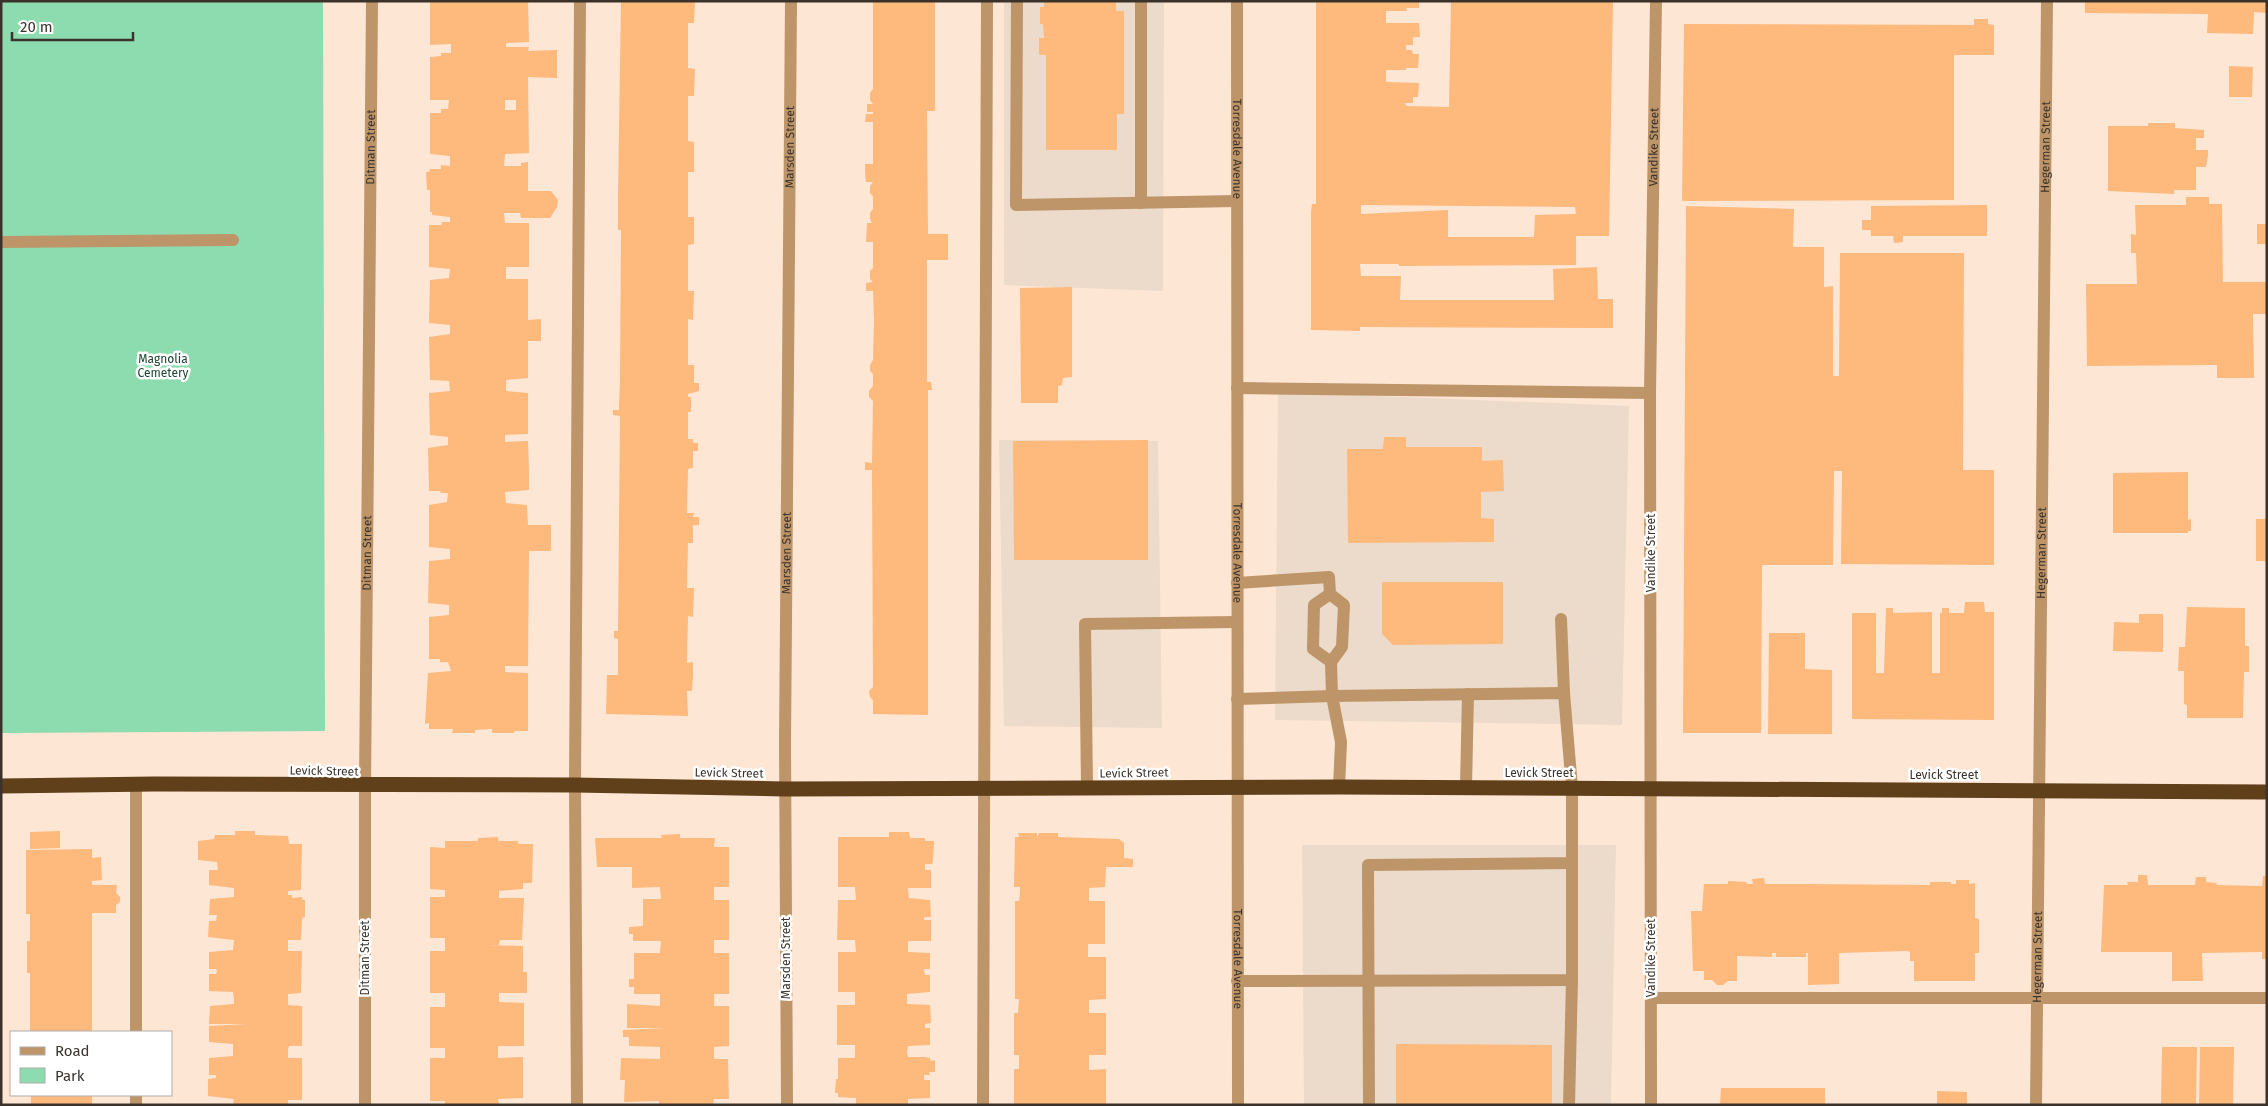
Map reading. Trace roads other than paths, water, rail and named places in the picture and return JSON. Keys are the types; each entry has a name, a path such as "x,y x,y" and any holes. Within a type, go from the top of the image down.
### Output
{"highway":[{"name":"Levick Street","path":"1,786 136,784 575,785 785,789 1236,786 2267,792"}],"street":[{"name":"Ditman Street","path":"365,1105 365,786 372,1"},
{"path":"576,1105 575,785 580,1"},
{"name":"Marsden Street","path":"787,1105 785,789 791,1"},
{"path":"983,1105 987,1"},
{"path":"1018,1 1016,205 1237,201"},
{"path":"1141,1 1141,203"},
{"name":"Torresdale Avenue","path":"1238,1 1236,622 1238,1105"},
{"name":"Vandike Street","path":"1651,1105 1650,393 1656,1"},
{"name":"Hegerman Street","path":"2036,1105 2047,1"},
{"path":"1,242 233,240"},
{"path":"1237,388 1650,393"},
{"path":"1237,583 1329,578 1330,594 1344,605 1342,647 1331,662 1332,696 1341,742 1339,787"},
{"path":"1330,594 1314,605 1313,649 1331,662"},
{"path":"1562,619 1564,693 1572,788 1570,1105"},
{"path":"1087,788 1085,624 1236,622"},
{"path":"1237,699 1564,693"},
{"path":"1466,788 1468,694"},
{"path":"136,784 136,1031"},
{"path":"1369,1105 1368,865 1572,863"},
{"path":"1237,981 1572,980"},
{"path":"1651,998 2267,998"}],"park label":[{"name":"Magnolia Cemetery","path":"163,366"}]}
